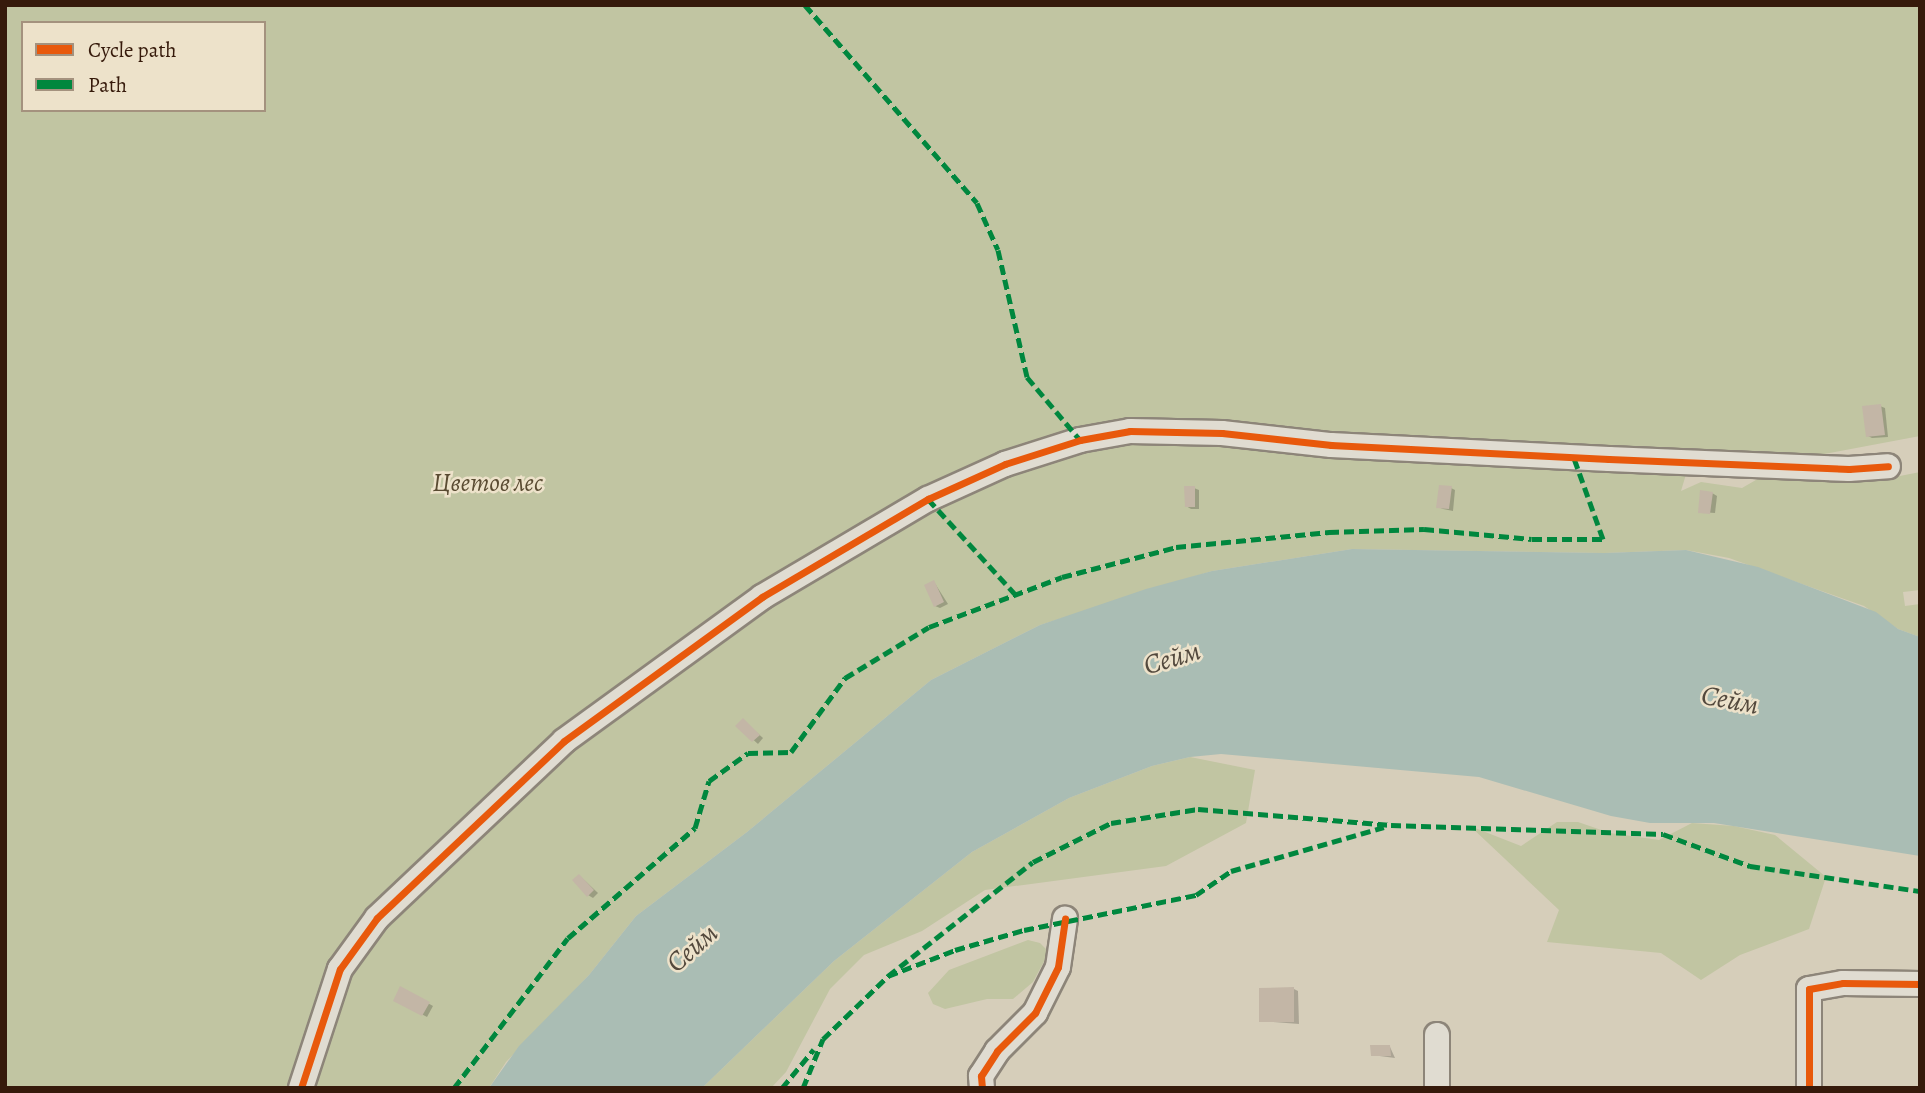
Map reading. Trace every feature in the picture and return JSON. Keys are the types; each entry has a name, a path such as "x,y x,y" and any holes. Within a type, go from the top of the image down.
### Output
{"street":[{"path":"301,1088 340,969 377,918 564,741 762,597 928,499 1005,464 1080,440 1130,431 1222,433 1331,445 1574,458 1849,469 1888,466"},
{"path":"982,1088 981,1076 997,1051 1035,1013 1058,967 1065,919"},
{"path":"1809,1088 1809,989 1843,983 1920,984"},
{"path":"1437,1035 1437,1088"}],"green space":[{"name":"Цветов лес","path":"5,5 1920,5 1920,436 1819,455 1693,451 1681,491 1701,482 1742,488 1768,473 1890,478 1920,472 1920,590 1903,592 1905,606 1920,604 1920,637 1898,629 1864,606 1729,558 1686,550 1604,553 1352,549 1212,571 1040,625 931,680 747,832 636,916 589,975 506,1062 489,1088 5,1088"},
{"path":"1190,757 1255,770 1246,823 1166,866 985,890 922,931 864,955 830,989 786,1072 771,1088 702,1088 834,961 972,852 1069,798 1152,766"},
{"path":"1557,822 1578,822 1610,833 1659,840 1692,823 1734,826 1775,835 1826,877 1809,929 1740,955 1701,980 1661,953 1547,942 1559,910 1470,826 1521,846"},
{"path":"1028,940 1040,943 1049,952 1033,982 1013,999 987,999 945,1009 933,1004 928,993 949,970"}],"water":[{"name":"Сейм","path":"1352,549 1604,553 1686,550 1758,567 1876,612 1898,629 1920,637 1920,856 1714,823 1650,823 1611,816 1479,777 1221,754 1190,757 1152,766 1069,798 972,852 834,961 702,1088 489,1088 519,1046 589,975 636,916 747,832 931,680 1040,625 1146,589 1212,571"}],"building":[{"path":"1881,404 1885,435 1866,437 1862,406"},
{"path":"1439,485 1452,486 1449,509 1436,508"},
{"path":"1184,486 1195,486 1195,507 1185,507"},
{"path":"1700,490 1713,492 1710,514 1698,513"},
{"path":"934,580 944,602 934,607 924,585"},
{"path":"743,718 760,735 752,742 735,726"},
{"path":"579,874 594,890 587,897 572,880"},
{"path":"400,986 430,1002 422,1016 393,1001"},
{"path":"1294,987 1294,1022 1259,1022 1259,988"},
{"path":"1370,1045 1390,1045 1391,1056 1371,1056"}],"marked path":[{"path":"805,5 977,203 998,250 1027,377 1080,440"},
{"path":"454,1088 568,938 695,828 709,781 748,753 791,752 845,678 929,627 1062,577 1176,547 1329,532 1424,529 1532,539 1603,539 1574,458"},
{"path":"928,499 1016,595"},
{"path":"888,976 1033,862 1111,823 1198,809 1391,825 1663,834 1750,866 1920,891"},
{"path":"803,1088 823,1039 888,976 955,950 1024,930 1196,895 1231,871 1384,827"},
{"path":"782,1088 814,1049"}],"cycle path":[{"path":"301,1088 340,969 377,918 564,741 762,597 928,499 1005,464 1080,440 1130,431 1222,433 1331,445 1609,459 1849,469 1888,466"},
{"path":"982,1088 981,1076 997,1051 1035,1013 1058,967 1065,919"},
{"path":"1809,1088 1809,989 1843,983 1920,984"}]}
